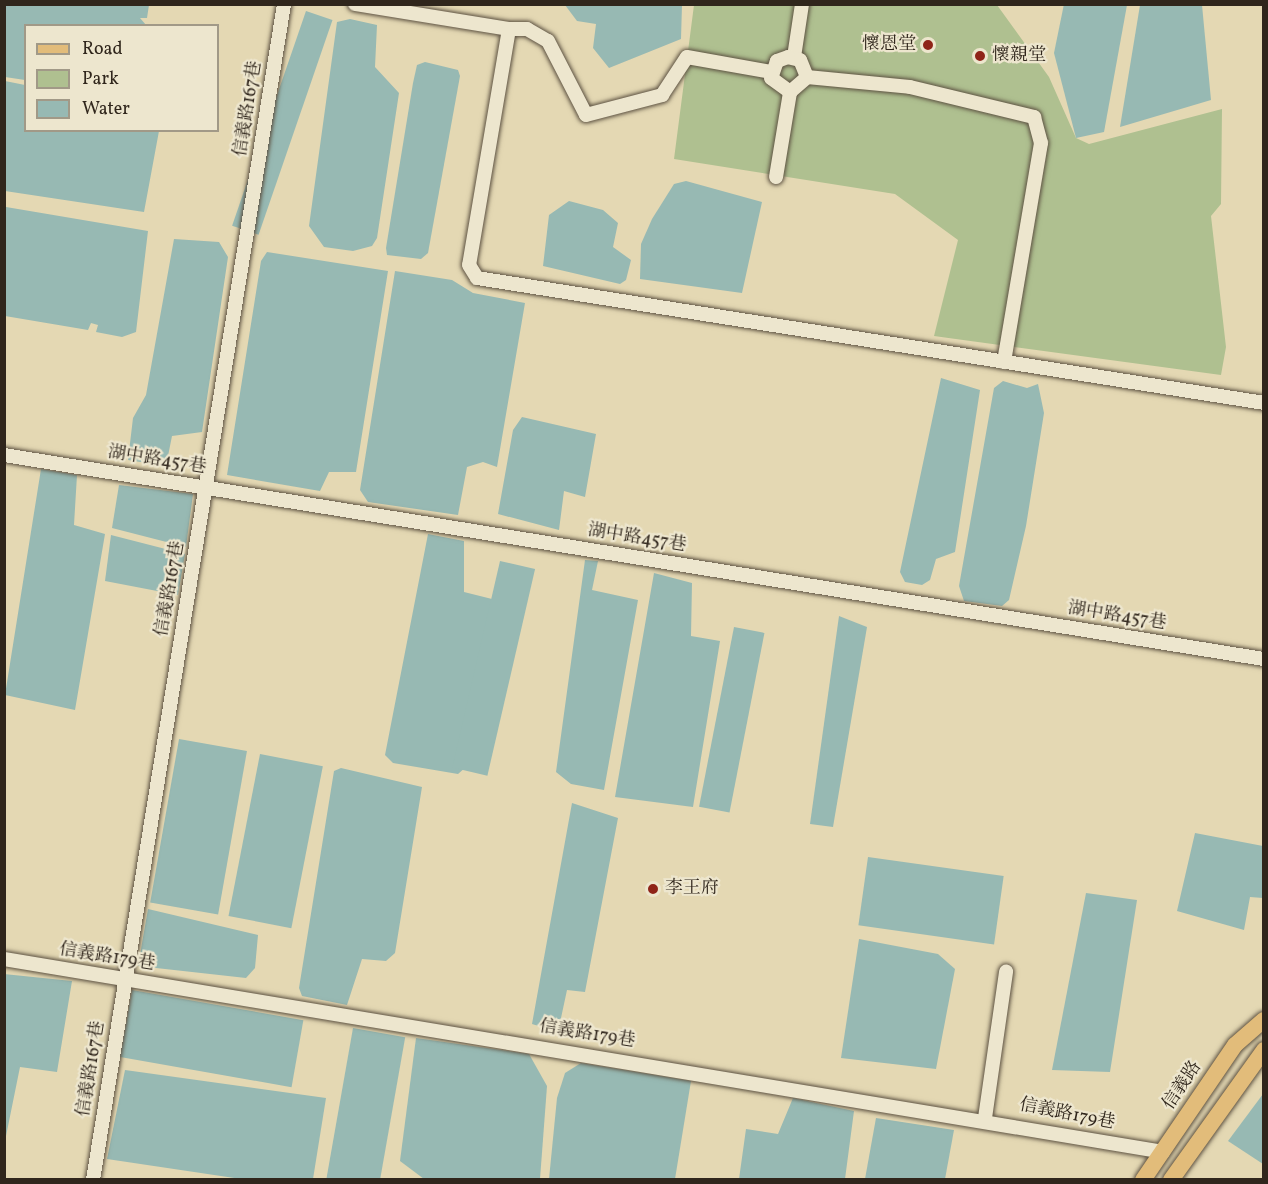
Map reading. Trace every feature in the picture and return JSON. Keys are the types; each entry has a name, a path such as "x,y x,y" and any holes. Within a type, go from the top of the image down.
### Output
{"main road":[{"name":"信義路","path":"1143,1179 1235,1045 1263,1020"},
{"path":"1171,1179 1260,1053"}],"street":[{"name":"信義路167巷","path":"93,1179 284,4"},
{"path":"355,4 509,29 527,29 548,41 586,115 662,95 687,57 771,72"},
{"path":"802,4 794,57 807,77"},
{"path":"509,29 469,265 472,275 1263,403"},
{"path":"790,92 774,84 771,72 777,61 794,57"},
{"path":"776,177 790,92 807,77 910,87 1034,117 1041,143 1004,362"},
{"name":"湖中路457巷","path":"4,455 1263,659"},
{"name":"信義路179巷","path":"4,959 985,1118 1163,1152"},
{"path":"985,1118 1006,972"}],"green space":[{"path":"694,5 997,5 1049,77 1076,138 1089,144 1222,109 1221,204 1211,216 1226,347 1221,375 934,336 958,240 895,194 674,159"}],"water":[{"path":"5,4 149,5 147,18 140,18 145,24 24,24 24,80 5,77"},
{"path":"1064,4 1127,5 1104,132 1076,138 1054,53"},
{"path":"565,5 682,5 681,39 609,68 593,48 596,24 577,21"},
{"path":"1140,5 1202,5 1211,100 1120,127"},
{"path":"306,11 332,20 259,235 232,226"},
{"path":"350,19 377,25 375,67 399,93 377,238 372,246 353,251 324,247 309,226 337,22"},
{"path":"425,62 458,70 460,76 428,253 421,259 387,255 386,248 413,83 417,65"},
{"path":"5,81 24,85 24,132 159,132 144,212 5,191"},
{"path":"686,181 762,202 742,293 640,279 641,244 652,219 674,184"},
{"path":"569,201 603,210 618,223 613,247 631,260 626,280 620,284 543,266 549,215"},
{"path":"6,207 148,231 136,332 122,337 96,332 98,325 91,323 88,330 5,316"},
{"path":"174,239 219,242 228,257 202,432 172,436 166,466 128,460 133,418 146,395"},
{"path":"267,252 388,271 356,472 329,472 320,491 227,475 261,261"},
{"path":"395,271 452,280 473,293 525,303 497,467 483,462 467,467 458,515 368,502 360,490"},
{"path":"941,378 980,390 955,552 936,559 930,580 922,585 905,582 900,572"},
{"path":"1003,381 1027,388 1038,384 1044,413 1026,526 1009,600 1002,606 964,601 959,586 994,388"},
{"path":"522,417 596,434 585,497 564,491 559,530 498,514 513,430"},
{"path":"41,469 77,475 74,525 105,534 75,710 5,695"},
{"path":"119,485 193,494 186,547 112,528"},
{"path":"428,534 464,541 464,592 492,599 466,767 458,774 393,763 385,755"},
{"path":"111,535 185,554 178,595 105,581"},
{"path":"585,560 598,561 592,590 638,600 604,790 571,784 556,772"},
{"path":"500,561 535,569 487,776 452,768"},
{"path":"654,573 692,583 691,636 720,641 693,807 615,797"},
{"path":"839,616 867,627 833,827 810,824"},
{"path":"734,627 764,633 730,813 699,807"},
{"path":"179,739 247,751 218,914 150,902"},
{"path":"260,754 323,766 291,928 229,916"},
{"path":"341,768 422,787 395,953 386,961 362,959 347,1005 302,996 299,988 334,771"},
{"path":"572,803 618,818 585,992 567,990 558,1032 532,1024"},
{"path":"1195,833 1263,846 1263,898 1250,897 1244,930 1177,911"},
{"path":"868,857 1004,876 994,944 858,925"},
{"path":"1086,893 1137,900 1110,1072 1052,1070"},
{"path":"148,909 258,935 255,968 246,978 138,966"},
{"path":"859,939 938,954 955,969 936,1069 841,1058"},
{"path":"4,974 72,981 57,1072 20,1067 5,1141"},
{"path":"132,990 303,1020 292,1087 120,1057"},
{"path":"353,1028 405,1037 380,1180 326,1179"},
{"path":"416,1038 529,1054 547,1086 540,1179 424,1179 400,1161"},
{"path":"581,1063 691,1081 675,1179 549,1179 557,1098 565,1073"},
{"path":"125,1070 326,1098 313,1179 241,1179 107,1159"},
{"path":"1263,1094 1263,1164 1228,1141"},
{"path":"793,1098 854,1111 845,1179 739,1179 746,1129 778,1134"},
{"path":"876,1118 954,1130 945,1179 865,1179"}],"place":[{"name":"懷恩堂","path":"928,45"},
{"name":"懷親堂","path":"980,56"},
{"name":"李王府","path":"653,889"}]}
